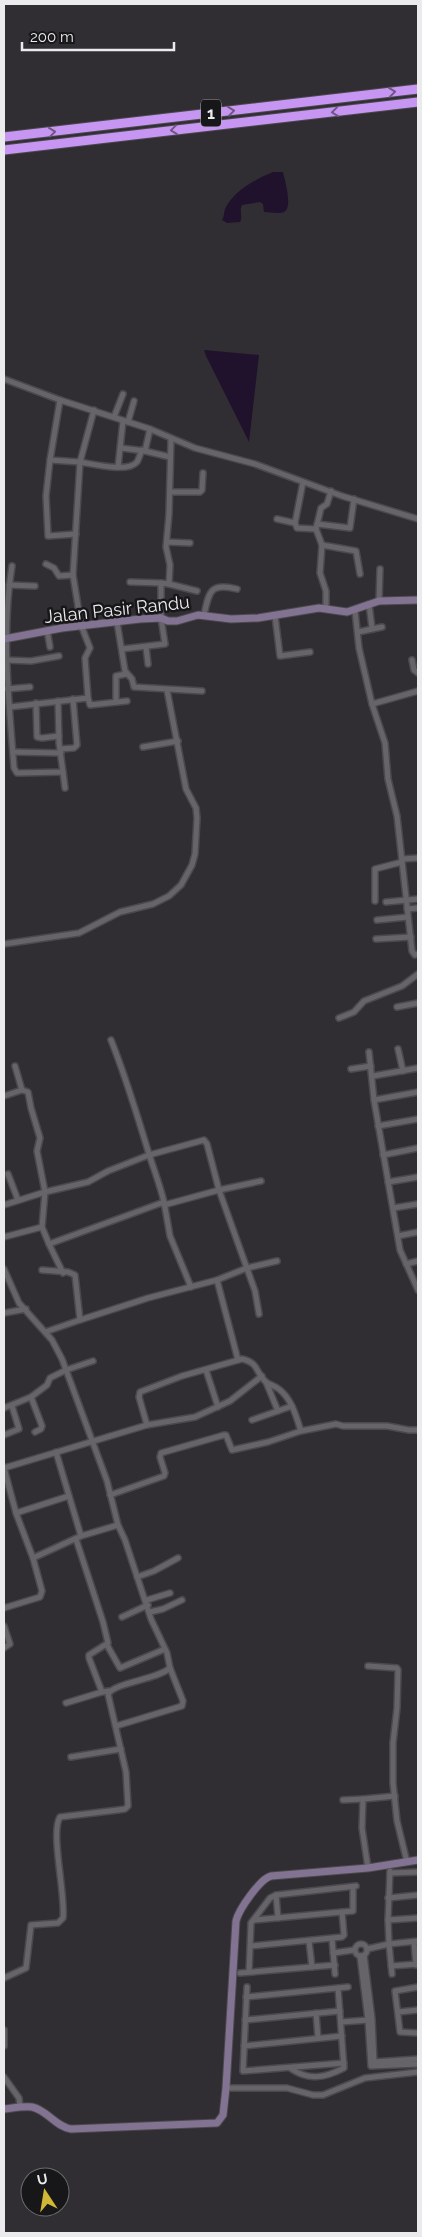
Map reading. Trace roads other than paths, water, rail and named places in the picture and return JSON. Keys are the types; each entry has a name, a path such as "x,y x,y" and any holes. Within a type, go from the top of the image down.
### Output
{"highway":[{"name":"1","path":"4,137 418,89"},
{"name":"1","path":"4,150 418,102"}],"street":[{"path":"4,378 60,400 150,429 171,440 255,464 303,482 418,519"},
{"path":"114,417 123,394"},
{"path":"60,400 46,496 48,536 76,534"},
{"path":"118,468 126,421 134,401"},
{"path":"94,410 80,462 73,575 81,625 90,648 85,658 90,705 127,701"},
{"path":"50,460 80,462 118,468 136,463 144,450 150,429"},
{"path":"169,584 170,565 166,551 171,440"},
{"path":"120,448 144,450 170,457"},
{"path":"170,492 200,492 202,490 203,474"},
{"path":"303,482 295,523 297,528 317,526 350,528 354,499"},
{"path":"326,608 326,591 320,573 322,545 317,526 321,507 327,504 331,491"},
{"path":"277,520 295,523"},
{"path":"167,542 190,543"},
{"path":"322,545 356,551 359,556 360,574"},
{"path":"46,564 54,568 59,576 73,575"},
{"path":"12,566 7,583 5,639 14,768 17,773 63,772"},
{"path":"379,601 380,570"},
{"path":"130,582 169,584 197,591"},
{"path":"7,583 36,586"},
{"path":"122,649 165,644 161,618 161,583"},
{"path":"204,615 208,598 216,587 237,589"},
{"path":"418,600 379,601 355,611 372,704 385,744 388,779 397,816 412,951 415,955 418,954"},
{"path":"369,604 372,628"},
{"name":"Jalan Pasir Randu","path":"5,639 81,625 161,618 168,621 204,615 234,619 275,616 326,608 342,612 355,611"},
{"path":"275,616 280,656 310,652"},
{"path":"117,622 126,674"},
{"path":"358,632 382,627"},
{"path":"47,630 50,647"},
{"path":"146,646 148,664"},
{"path":"6,660 31,660 59,656"},
{"path":"412,660 414,670 418,673"},
{"path":"116,702 115,677 117,674 126,674 131,677 134,687 202,691"},
{"path":"7,689 30,686"},
{"path":"4,944 80,933 120,912 153,904 169,896 181,884 192,864 195,854 197,818 196,808 186,789 167,690"},
{"path":"372,704 418,691"},
{"path":"10,707 88,698"},
{"path":"13,752 61,751 74,748 77,745 73,699"},
{"path":"58,701 59,736 65,788"},
{"path":"36,704 37,737 59,736"},
{"path":"143,748 178,740"},
{"path":"374,901 375,869 402,860 418,858"},
{"path":"386,902 418,899"},
{"path":"407,909 418,908"},
{"path":"377,920 408,917"},
{"path":"376,939 411,937"},
{"path":"339,1018 354,1012 364,1001 402,986 418,974"},
{"path":"397,1007 418,1003"},
{"path":"111,1040 134,1100 149,1155 158,1177 170,1236 184,1274 191,1286"},
{"path":"398,1049 403,1070"},
{"path":"370,1052 374,1100 400,1250 418,1290"},
{"path":"15,1066 22,1090"},
{"path":"350,1069 371,1066"},
{"path":"373,1076 418,1068"},
{"path":"4,1096 22,1090 28,1092 40,1138 37,1150 45,1192 42,1227 63,1273"},
{"path":"374,1100 418,1092"},
{"path":"378,1126 418,1119"},
{"path":"4,1205 45,1192 88,1182 108,1171 149,1155 204,1140 207,1144 219,1190 255,1291 259,1314"},
{"path":"383,1155 418,1148"},
{"path":"8,1174 18,1200"},
{"path":"388,1182 418,1177"},
{"path":"49,1244 164,1203 261,1181"},
{"path":"393,1208 418,1204"},
{"path":"4,1237 42,1227"},
{"path":"398,1236 418,1232"},
{"path":"45,1332 148,1298 217,1280 247,1268 277,1261"},
{"path":"406,1264 418,1261"},
{"path":"4,1269 19,1303 57,1348 92,1441 118,1525 148,1603 154,1626 165,1649 183,1701 182,1706 116,1726"},
{"path":"42,1270 68,1272 75,1275 80,1320"},
{"path":"217,1280 238,1360"},
{"path":"4,1313 26,1309"},
{"path":"148,1425 139,1397 140,1392 238,1360 249,1361 258,1367 278,1411"},
{"path":"4,1408 31,1398 47,1385 50,1378 66,1370 93,1361"},
{"path":"206,1370 218,1407"},
{"path":"4,1608 40,1597 42,1591 33,1558 16,1513 4,1471 5,1467 148,1425 195,1417 230,1401 262,1376"},
{"path":"266,1382 284,1394 292,1406 301,1431"},
{"path":"31,1398 42,1426 41,1430 35,1432"},
{"path":"4,1434 19,1429 12,1406"},
{"path":"252,1420 292,1406"},
{"path":"110,1495 164,1476 165,1473 160,1457 161,1453 224,1435 226,1435 232,1450 268,1442 301,1431 336,1424 343,1426 387,1426 418,1430"},
{"path":"56,1452 103,1622 107,1646 120,1668 165,1649"},
{"path":"16,1513 69,1496"},
{"path":"33,1558 79,1538 118,1525"},
{"path":"137,1577 154,1571 178,1558"},
{"path":"122,1617 170,1593"},
{"path":"150,1612 182,1600"},
{"path":"4,1626 10,1644 4,1648"},
{"path":"102,1692 89,1656 107,1646"},
{"path":"368,1666 398,1668 398,1708 392,1752 392,1782 397,1821 407,1862"},
{"path":"66,1703 158,1675 170,1668"},
{"path":"4,1978 26,1968 31,1925 58,1923 63,1918 57,1837 58,1820 60,1817 125,1809 128,1806 127,1780 116,1726 109,1706 108,1696 110,1691"},
{"path":"71,1757 121,1749"},
{"path":"343,1800 395,1796"},
{"path":"363,1799 362,1828 368,1868"},
{"path":"4,2110 20,2107 35,2108 60,2126 71,2129 217,2123 222,2117 226,2088 235,1928 239,1911 266,1878 368,1868 418,1860"},
{"path":"392,1974 388,1920 390,1872 418,1872"},
{"path":"249,1972 251,1924 270,1898 276,1895 354,1887 354,1910 254,1920"},
{"path":"276,1895 278,1918"},
{"path":"388,1898 418,1895"},
{"path":"251,1946 332,1939 344,1936 342,1912"},
{"path":"388,1920 418,1918"},
{"path":"332,1939 335,1974"},
{"path":"309,1941 312,1967"},
{"path":"372,2064 370,2020 362,1956 366,1949 416,1941 417,1965 391,1966"},
{"path":"333,1953 354,1950 361,1944 366,1949"},
{"path":"354,1950 362,1956"},
{"path":"240,1973 334,1965"},
{"path":"243,2071 247,1987"},
{"path":"246,1997 348,1987"},
{"path":"418,1987 396,1989 400,2032 404,2034 418,2032"},
{"path":"290,2068 303,2075 322,2078 344,2068 338,1988"},
{"path":"398,2012 418,2010"},
{"path":"245,2020 340,2011"},
{"path":"316,2013 318,2038"},
{"path":"341,2022 370,2020"},
{"path":"4,2030 4,2046"},
{"path":"244,2046 342,2036"},
{"path":"372,2064 418,2059"},
{"path":"236,2072 344,2063"},
{"path":"372,2064 418,2064"},
{"path":"226,2088 287,2088 313,2095 323,2095 365,2078 418,2072"},
{"path":"4,2077 19,2098 20,2107"}]}
